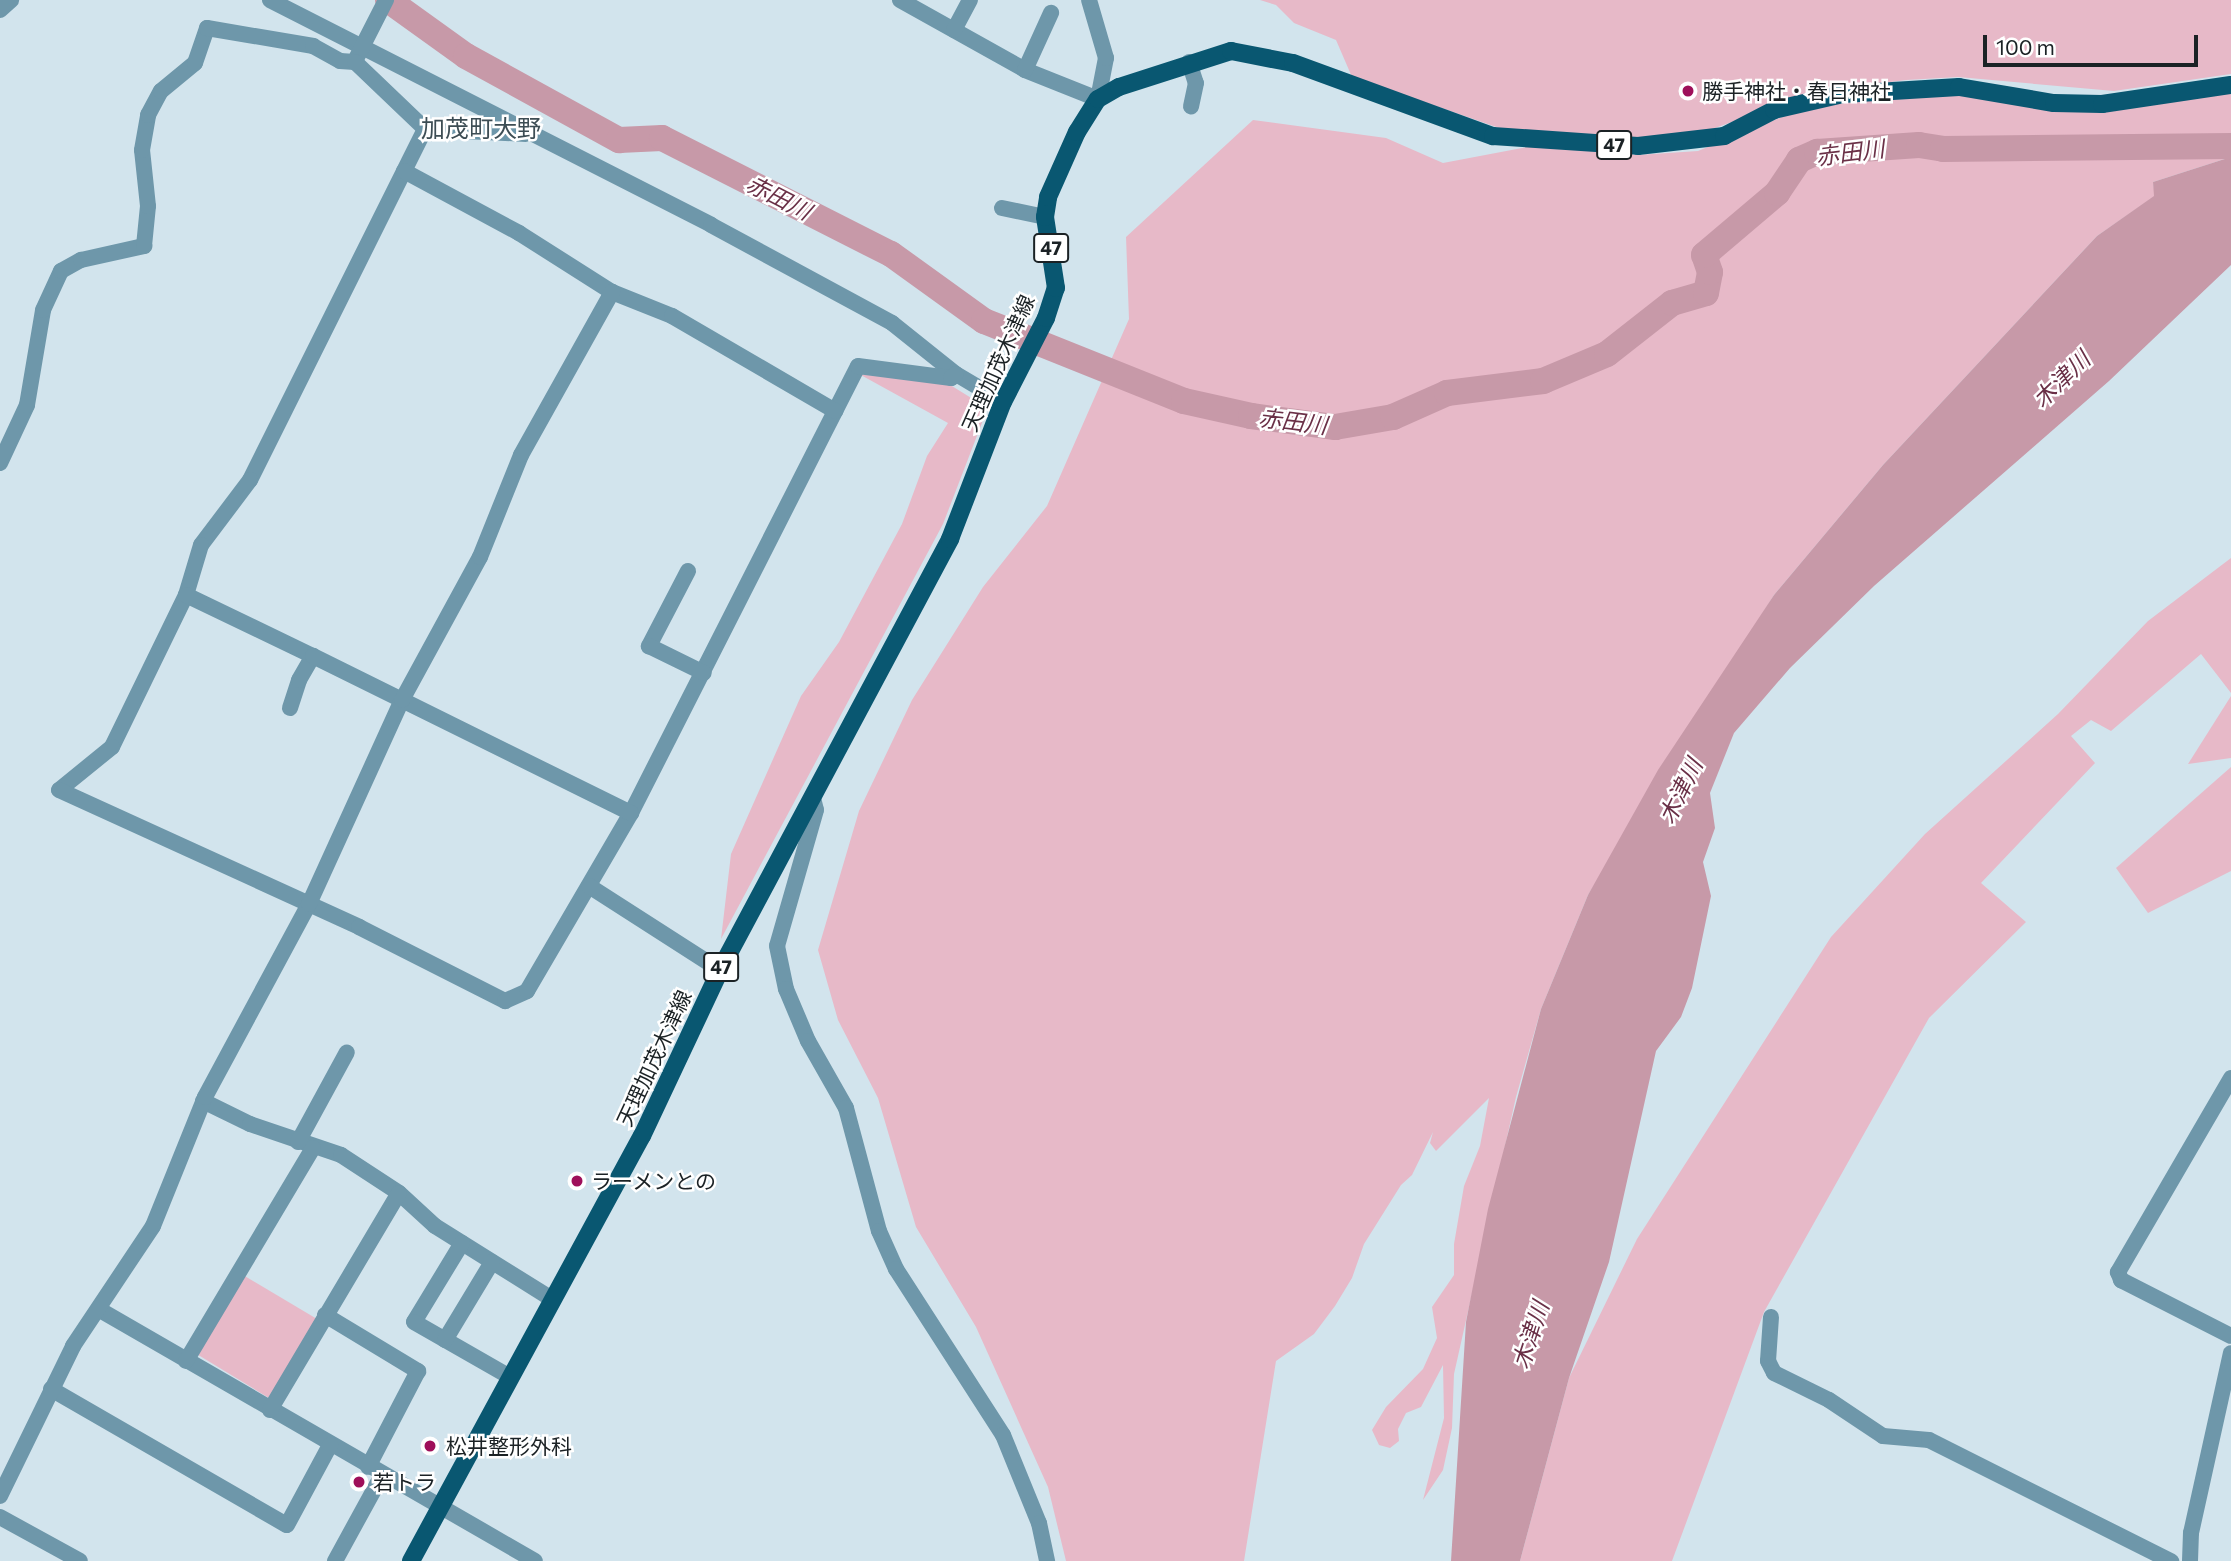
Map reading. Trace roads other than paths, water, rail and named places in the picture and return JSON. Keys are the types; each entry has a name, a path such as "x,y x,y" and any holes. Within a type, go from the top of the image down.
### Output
{"main road":[{"name":"47","path":"1098,99 1189,62 1230,51 1293,63 1493,136 1638,146 1724,136 1774,110 1843,94 1959,87 2053,103 2102,104 2231,85"},
{"name":"天理加茂木津線","path":"411,1561 684,1055 720,970 950,539 1003,402 1046,318 1056,268 1045,217 1055,178 1098,99"}],"street":[{"path":"0,10 11,0"},
{"path":"270,0 358,54 711,225 892,323 956,374 1003,402"},
{"path":"0,463 27,405 43,310 61,271 81,260 144,246 148,206 142,150 148,115 160,91 195,63 207,28 313,46 340,61 358,54 386,0"},
{"path":"900,0 1025,70 1098,99 1106,58 1089,0"},
{"path":"954,30 970,0"},
{"path":"1025,70 1051,13"},
{"path":"358,54 425,129 526,134"},
{"path":"1189,62 1196,83 1191,106"},
{"path":"425,129 250,480 201,545 186,594 112,747 59,790 309,904 510,1002 527,991 631,813 858,366 951,378 956,374"},
{"path":"404,171 519,233 612,292 672,316 835,411"},
{"path":"1002,208 1045,217"},
{"path":"0,1496 51,1389 85,1327 100,1310 153,1226 203,1101 309,904 402,699 480,557 522,455 612,292"},
{"path":"688,571 649,646 704,673"},
{"path":"186,594 631,813"},
{"path":"290,708 299,680 313,656"},
{"path":"813,797 816,810 777,946 786,989 808,1041 846,1108 879,1231 896,1269 1003,1435 1039,1523 1048,1561"},
{"path":"589,886 720,970"},
{"path":"186,1361 306,1145 346,1052"},
{"path":"2231,1078 2118,1272 2122,1280 2231,1336"},
{"path":"203,1101 306,1145 341,1156 399,1193 462,1243 552,1300"},
{"path":"270,1410 399,1193"},
{"path":"462,1243 414,1322 510,1377"},
{"path":"445,1340 492,1262"},
{"path":"100,1310 535,1561"},
{"path":"325,1315 418,1371 335,1561"},
{"path":"1771,1317 1768,1361 1774,1373 1829,1400 1883,1436 1929,1440 2171,1561"},
{"path":"2190,1561 2191,1533 2231,1353"},
{"path":"51,1389 287,1525 330,1445"},
{"path":"0,1517 80,1561"}],"water":[{"name":"木津川","path":"2231,157 2231,265 2109,381 1874,586 1790,668 1734,733 1710,793 1715,828 1703,862 1711,896 1692,988 1681,1017 1656,1051 1609,1262 1569,1378 1520,1561 1451,1561 1466,1322 1488,1209 1541,1009 1588,895 1658,770 1774,595 1883,465 2097,236 2154,196 2153,182"}],"waterway":[{"name":"赤田川","path":"388,0 466,56 619,140 662,138 891,254 984,321 1184,401 1251,416 1335,427 1393,417 1447,393 1543,381 1607,354 1672,303 1706,293 1710,272 1704,255 1777,193 1799,160 1817,152 1919,145 1943,149 2231,146"}],"place":[{"name":"勝手神社・春日神社","path":"1688,91"},
{"name":"ラーメンとの","path":"577,1181"},
{"name":"松井整形外科","path":"430,1446"},
{"name":"若トラ","path":"359,1482"}],"district":[{"name":"加茂町大野","path":"481,128"}]}
